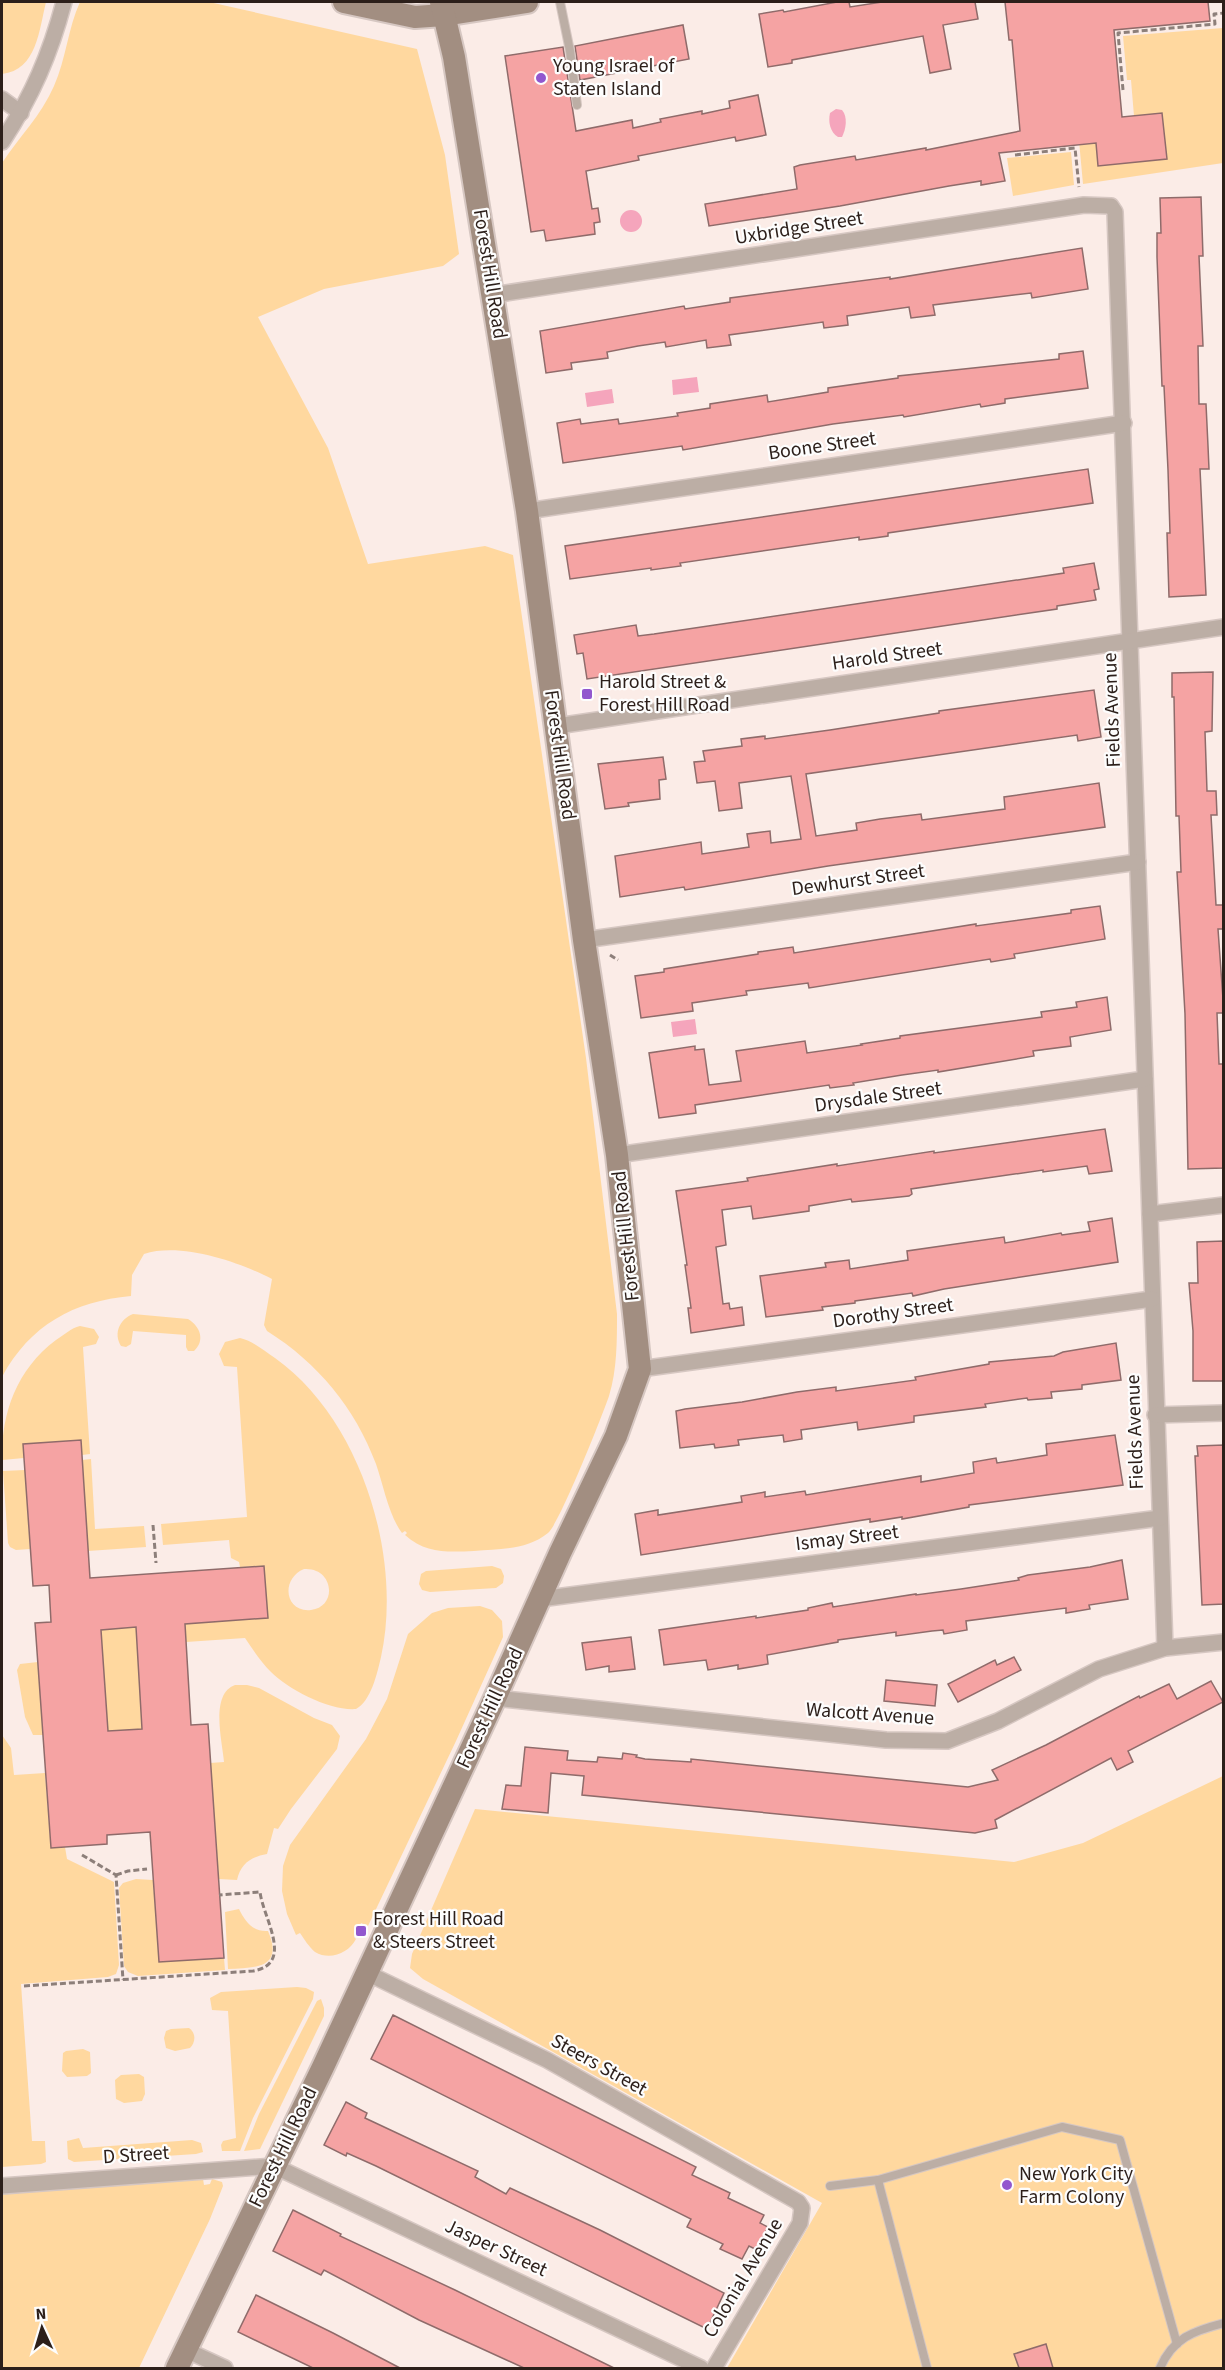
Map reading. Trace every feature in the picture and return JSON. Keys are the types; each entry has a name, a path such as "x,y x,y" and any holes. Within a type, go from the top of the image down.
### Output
{"street":[{"path":"2,142 21,113 45,64 64,2"},
{"path":"344,2 415,17 443,8 526,2"},
{"name":"Forest Hill Road","path":"181,2359 367,1973 495,1698 616,1436 640,1369 617,1155 584,940 557,726 526,511 494,295 454,57 443,8"},
{"path":"2,99 21,113"},
{"name":"Uxbridge Street","path":"494,295 1084,205 1111,206"},
{"name":"Fields Avenue","path":"1111,206 1117,218 1155,1415 1165,1648"},
{"name":"Boone Street","path":"526,511 1124,423"},
{"name":"Harold Street","path":"557,726 1224,627"},
{"name":"Dewhurst Street","path":"584,940 1138,862"},
{"name":"Drysdale Street","path":"617,1155 1145,1080"},
{"path":"1150,1214 1224,1206"},
{"name":"Dorothy Street","path":"640,1369 1152,1299"},
{"path":"1155,1415 1224,1413"},
{"name":"Ismay Street","path":"540,1599 1160,1518"},
{"name":"Walcott Avenue","path":"495,1698 886,1740 947,1741 998,1721 1100,1669 1165,1648 1224,1642"},
{"name":"Steers Street","path":"367,1973 547,2060 792,2197 802,2208"},
{"name":"D Street","path":"2,2186 274,2166"},
{"name":"Jasper Street","path":"274,2166 701,2368"},
{"name":"Colonial Avenue","path":"714,2368 800,2223 802,2208"},
{"path":"181,2359 225,2368"}],"lane":[{"path":"560,2 570,51 577,105"},
{"path":"830,2186 878,2180 1062,2127 1120,2140 1177,2344"},
{"path":"878,2180 927,2368"},
{"path":"1160,2368 1165,2356 1185,2335 1224,2324"}],"path":[{"path":"1123,90 1118,33 1215,24 1214,14 1224,13"},
{"path":"1015,155 1075,148 1079,187"},
{"path":"609,955 618,960"},
{"path":"153,1525 156,1563"},
{"path":"82,1856 116,1875 147,1869"},
{"path":"116,1875 123,1980"},
{"path":"24,1986 253,1971 268,1965 274,1957 275,1944 260,1892 219,1894"}],"shaded area":[{"path":"2,2 46,2 35,47 29,57 14,71 2,74"},
{"path":"80,2 209,2 417,49 445,155 459,254 443,266 324,289 258,317 328,448 368,564 485,546 513,555 586,1058 617,1314 616,1355 612,1386 590,1445 554,1526 540,1539 522,1546 455,1552 429,1549 405,1535 407,1533 405,1531 402,1533 390,1509 376,1464 346,1406 333,1388 303,1357 267,1331 264,1325 272,1279 227,1260 175,1250 144,1254 132,1275 131,1296 91,1303 56,1319 26,1343 2,1377 2,163 49,97"},
{"path":"1223,28 1223,163 1083,184 1077,119 1093,117 1099,166 1166,159 1162,114 1134,116 1131,80 1127,80 1123,36"},
{"path":"836,109 842,110 846,120 842,137 838,137 831,130 830,113"},
{"path":"1071,152 1074,185 1013,196 1007,158"},
{"path":"627,210 635,210 642,217 642,225 635,232 627,232 620,225 620,217"},
{"path":"697,377 699,392 673,395 672,380"},
{"path":"612,389 614,403 587,407 585,393"},
{"path":"695,1019 697,1034 673,1037 671,1022"},
{"path":"133,1314 188,1319 199,1330 200,1343 194,1351 188,1351 186,1335 133,1331 131,1344 126,1347 121,1346 118,1336 119,1327 128,1316"},
{"path":"80,1326 94,1329 99,1337 96,1344 83,1347 90,1454 82,1455 80,1440 23,1444 24,1458 2,1460 2,1443 8,1409 22,1378 42,1352 56,1340"},
{"path":"240,1338 249,1341 275,1358 305,1384 331,1416 352,1453 368,1493 380,1535 386,1577 386,1618 381,1657 375,1679 366,1700 356,1709 334,1707 322,1703 288,1686 267,1668 245,1638 186,1642 185,1624 268,1618 264,1566 240,1567 239,1562 231,1558 229,1540 163,1545 161,1524 247,1517 237,1367 224,1366 219,1354 225,1342","holes":["304,1569 314,1570 327,1580 329,1595 320,1607 302,1610 291,1601 289,1594 291,1580"]},
{"path":"91,1459 95,1529 144,1526 146,1547 88,1551 82,1460"},
{"path":"25,1470 30,1549 16,1550 8,1543 3,1471"},
{"path":"492,1566 501,1569 504,1576 503,1583 496,1588 430,1592 422,1590 419,1584 421,1574 426,1571"},
{"path":"480,1606 492,1610 502,1621 503,1637 456,1741 368,1926 361,1923 354,1937 356,1939 344,1952 333,1956 321,1955 315,1952 300,1933 296,1935 287,1914 282,1891 283,1866 290,1845 366,1739 387,1699 408,1634 432,1613 448,1608"},
{"path":"136,1627 143,1729 108,1731 101,1630"},
{"path":"38,1662 43,1735 33,1735 25,1717 17,1670 20,1664"},
{"path":"235,1685 259,1688 314,1718 332,1725 340,1736 337,1749 278,1829 274,1828 267,1854 256,1857 244,1865 237,1880 219,1879 210,1763 224,1762 219,1719 220,1708 227,1690"},
{"path":"2,1735 11,1748 14,1775 45,1773 51,1848 65,1847 67,1859 114,1882 119,1965 116,1974 108,1977 21,1984 32,2141 45,2141 46,2162 2,2167"},
{"path":"1223,1776 1223,2368 727,2368 822,2203 423,1979 410,1968 412,1954 475,1809 1014,1862 1083,1843"},
{"path":"136,1879 153,1880 159,1962 224,1958 225,1970 138,1976 128,1972 124,1966 119,1888 123,1883"},
{"path":"239,1909 253,1928 268,1931 272,1952 270,1959 257,1966 228,1969 225,1912"},
{"path":"297,1987 314,1992 313,1999 253,2118 240,2151 222,2151 223,2141 236,2138 228,2011 212,2010 210,1998 221,1992"},
{"path":"321,1999 324,2016 260,2149 244,2151 259,2114 317,2001"},
{"path":"189,2028 194,2038 190,2048 175,2051 166,2048 164,2038 166,2031"},
{"path":"83,2049 90,2052 91,2073 87,2076 67,2077 62,2071 63,2053"},
{"path":"139,2074 144,2077 145,2094 142,2101 124,2103 116,2099 115,2080 121,2075"},
{"path":"79,2138 83,2148 192,2140 201,2143 203,2152 74,2162 68,2159 67,2141"},
{"path":"203,2179 204,2185 210,2184 212,2179 222,2182 223,2186 210,2219 139,2368 2,2368 2,2193"}],"building":[{"path":"837,2 849,2 850,7 882,2 975,2 978,19 943,25 951,69 930,73 923,36 792,60 792,63 768,67 759,14 783,10 784,12"},
{"path":"1005,2 1208,2 1210,21 1114,30 1122,117 1162,113 1167,159 1098,166 1096,143 999,153 1005,181 981,185 981,181 709,226 705,204 797,189 794,167 800,165 855,156 856,160 926,148 926,150 1020,131 1012,40 1009,40"},
{"path":"683,25 689,59 580,80 575,46"},
{"path":"563,47 576,131 632,120 633,128 661,122 660,119 730,108 729,101 758,95 766,135 736,141 735,137 638,156 639,160 586,171 592,209 598,208 600,222 594,223 595,234 546,241 544,230 531,232 505,56"},
{"path":"1201,197 1203,256 1199,256 1203,346 1198,346 1199,404 1206,404 1209,469 1200,469 1206,595 1169,597 1168,470 1164,386 1162,386 1157,233 1161,233 1160,198"},
{"path":"1082,248 1088,289 1032,298 1031,293 933,305 935,315 911,318 909,307 847,316 848,325 824,328 823,322 729,335 731,345 707,348 706,340 666,347 665,342 638,346 607,352 608,358 571,363 572,369 546,373 540,331 684,306 685,309 730,302 730,298 890,277 890,279"},
{"path":"1083,351 1088,388 1005,399 1005,403 981,407 980,404 904,417 903,415 833,424 683,450 682,446 563,463 557,423 580,419 581,424 618,419 619,424 678,416 677,413 710,408 710,404 767,395 768,402 828,392 828,388 898,378 898,376 1059,359 1059,354"},
{"path":"1088,469 1093,503 888,533 888,536 859,540 859,537 680,563 681,566 570,579 565,546"},
{"path":"1094,563 1099,589 1094,590 1096,600 1057,606 1057,609 587,679 583,653 577,654 574,635 636,625 638,636 654,634 1064,573 1063,568"},
{"path":"1213,672 1212,731 1205,732 1207,791 1216,791 1217,815 1211,815 1216,905 1224,905 1224,929 1218,929 1224,1013 1217,1013 1219,1064 1224,1064 1224,1168 1188,1169 1185,1014 1177,872 1181,872 1179,816 1176,816 1172,673"},
{"path":"1094,690 1101,737 1078,741 1077,735 806,774 816,836 857,830 856,823 880,819 921,814 922,820 1005,809 1004,797 1099,783 1105,827 828,866 685,890 684,887 620,897 615,856 701,842 702,854 749,847 747,834 770,831 771,843 801,839 791,776 739,783 742,808 719,811 715,781 697,783 694,762 705,761 703,751 742,746 741,739 765,736 765,739 830,730 939,713 939,711"},
{"path":"663,757 666,779 659,780 660,799 605,809 598,764"},
{"path":"1100,906 1105,939 1014,954 1015,958 991,962 990,959 809,988 808,983 746,991 747,995 692,1003 693,1011 641,1018 635,976 758,954 758,952 793,947 794,953 976,924 976,926 1071,913 1071,910"},
{"path":"1107,997 1111,1030 1070,1037 1071,1046 1033,1051 1034,1056 938,1072 938,1070 902,1075 853,1083 854,1085 830,1088 829,1085 695,1105 696,1113 659,1118 649,1053 695,1046 695,1050 704,1049 709,1085 741,1081 736,1051 805,1041 807,1053 862,1045 900,1038 900,1036 1042,1017 1041,1012 1077,1007 1076,1002"},
{"path":"1105,1129 1112,1171 1089,1174 1087,1166 1043,1172 1043,1170 911,1189 912,1194 909,1196 852,1202 851,1199 809,1206 809,1211 753,1219 751,1206 722,1210 726,1245 716,1247 723,1304 729,1303 730,1309 742,1307 744,1325 691,1333 688,1308 691,1308 685,1265 687,1265 676,1191 748,1181 747,1178 837,1164 837,1166"},
{"path":"1112,1218 1118,1262 944,1289 913,1296 912,1293 855,1301 855,1303 822,1307 823,1310 766,1317 760,1276 826,1267 825,1263 849,1260 850,1269 908,1260 907,1251 1004,1237 1005,1243 1061,1233 1062,1235 1090,1231 1088,1222"},
{"path":"1224,1241 1224,1381 1193,1381 1193,1331 1189,1283 1198,1283 1197,1242"},
{"path":"1116,1343 1121,1380 1082,1385 1082,1389 1051,1392 1052,1398 1028,1400 1027,1398 985,1404 986,1407 914,1416 914,1422 858,1430 857,1422 801,1430 802,1439 784,1442 783,1435 738,1440 739,1445 715,1448 714,1444 680,1448 676,1411 797,1392 836,1387 836,1391 916,1380 915,1377 989,1364 989,1362 1054,1356 1063,1352"},
{"path":"1115,1435 1123,1485 969,1505 969,1507 902,1519 902,1517 870,1522 870,1519 641,1555 635,1514 658,1510 658,1515 742,1502 741,1496 765,1492 765,1497 805,1491 806,1495 921,1476 921,1482 974,1473 973,1462 996,1458 997,1463 1047,1455 1046,1444"},
{"path":"81,1440 90,1578 264,1566 268,1618 185,1624 191,1725 208,1724 224,1958 159,1962 150,1832 107,1835 107,1844 51,1848 35,1623 51,1622 49,1585 33,1586 23,1444","holes":["136,1627 142,1729 108,1731 101,1630"]},
{"path":"1224,1445 1224,1604 1202,1605 1195,1456 1198,1456 1197,1446"},
{"path":"1122,1560 1128,1599 1089,1605 1090,1609 1066,1613 1066,1608 966,1621 967,1630 944,1634 943,1630 896,1636 896,1632 838,1640 838,1642 767,1655 768,1664 738,1669 738,1665 708,1670 706,1660 664,1665 659,1630 808,1610 808,1608 832,1603 833,1607 961,1589 1019,1580 1018,1578 1028,1575 1090,1567"},
{"path":"631,1637 635,1669 609,1672 609,1666 586,1670 582,1643"},
{"path":"1014,1657 1021,1670 958,1702 948,1684 995,1660 997,1665"},
{"path":"886,1680 937,1685 935,1706 884,1701"},
{"path":"1211,1681 1223,1702 1128,1751 1133,1762 1117,1770 1111,1758 995,1820 997,1828 975,1833 582,1795 584,1776 551,1773 548,1813 502,1809 506,1785 521,1786 525,1747 568,1751 567,1760 597,1762 598,1757 622,1759 623,1753 645,1759 691,1762 691,1759 968,1787 998,1780 992,1770 1046,1745 1139,1696 1140,1698 1169,1684 1177,1699"},
{"path":"393,2015 696,2167 692,2175 730,2193 728,2198 764,2215 760,2223 768,2227 757,2250 749,2246 742,2259 720,2249 723,2244 687,2227 691,2219 371,2059"},
{"path":"346,2102 367,2113 365,2118 478,2171 475,2177 506,2194 510,2188 600,2230 724,2293 707,2329 376,2166 347,2153 346,2156 324,2145"},
{"path":"293,2210 341,2234 340,2236 614,2368 524,2368 419,2320 324,2270 321,2275 273,2251"},
{"path":"256,2295 400,2368 313,2368 238,2332"},
{"path":"1046,2344 1053,2368 1019,2368 1014,2354"}],"place":[{"name":"Young Israel of Staten Island","path":"541,78"},
{"name":"Harold Street & Forest Hill Road","path":"587,694"},
{"name":"Forest Hill Road & Steers Street","path":"361,1931"},
{"name":"New York City Farm Colony","path":"1007,2185"}]}
